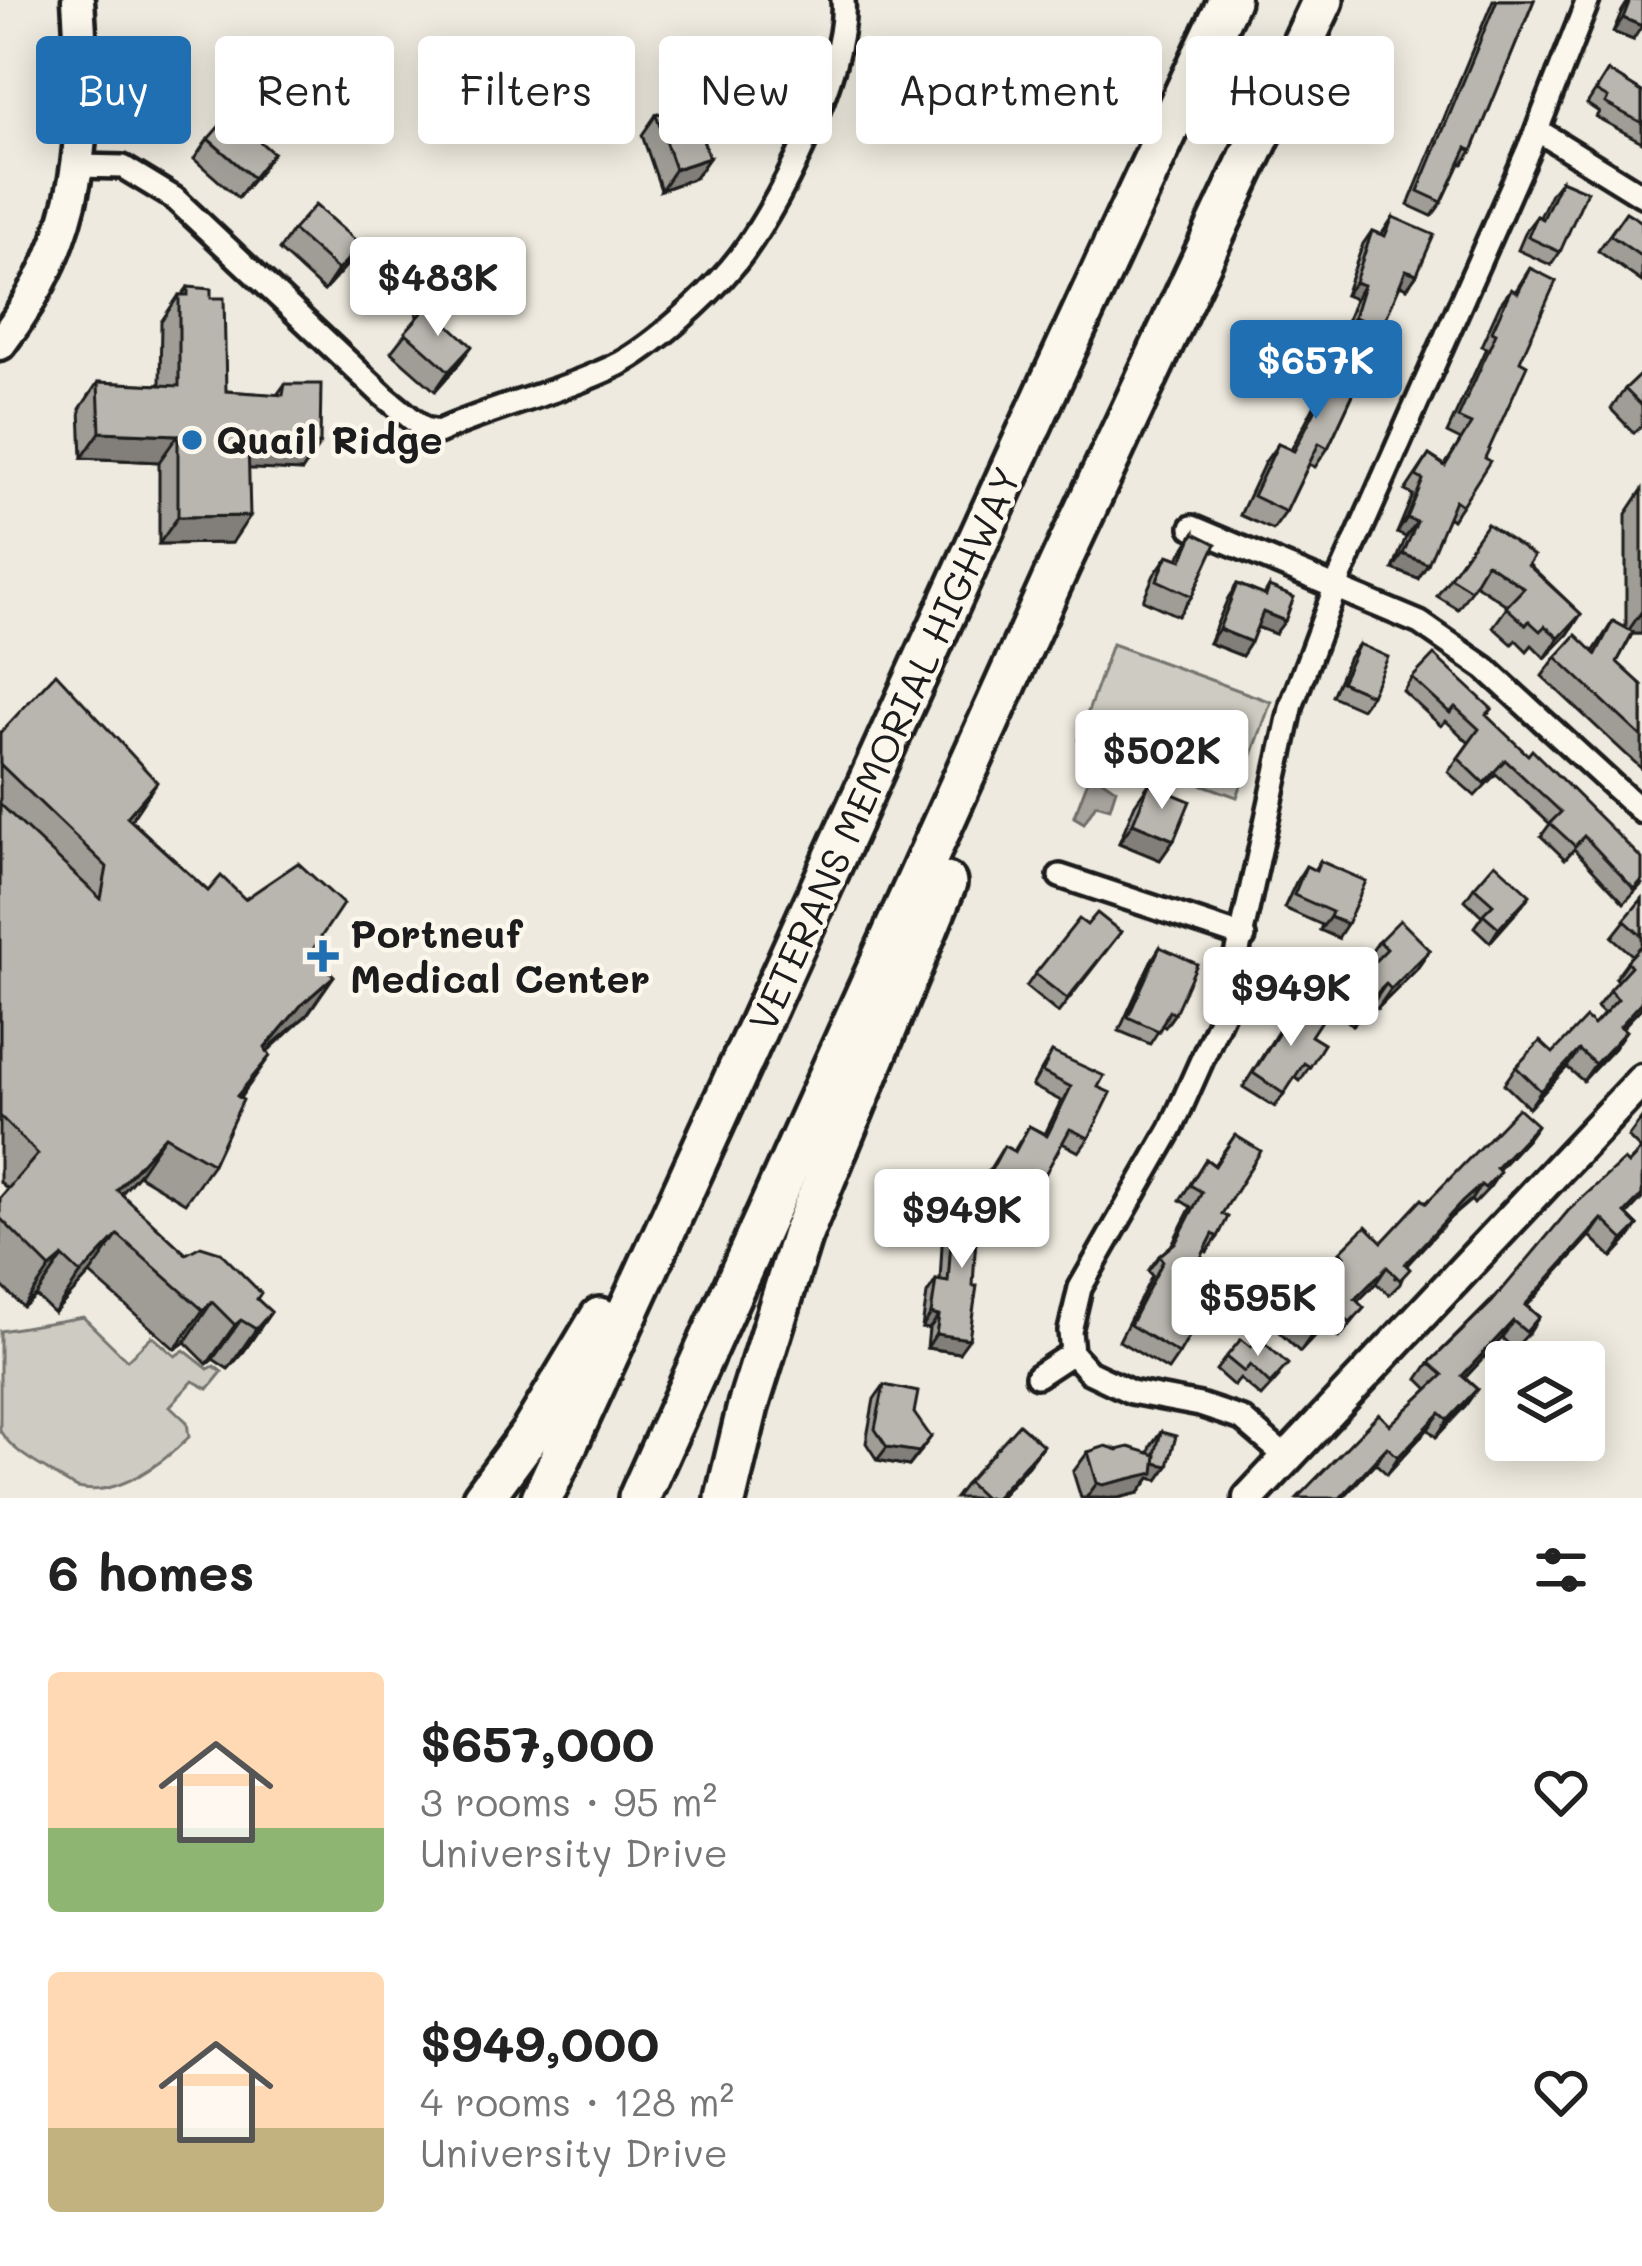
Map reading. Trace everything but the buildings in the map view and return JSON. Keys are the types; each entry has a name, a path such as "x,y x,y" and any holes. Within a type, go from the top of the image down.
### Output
{"highway":[{"name":"VETERANS MEMORIAL HIGHWAY","path":"542,1498 1112,246 1229,0"},
{"path":"639,1498 1059,566 1323,0"},
{"path":"726,1498 748,1406 802,1237 1058,613 1059,566"},
{"path":"483,1498 531,1433 634,1255 712,1133"}],"street":[{"path":"0,344 49,268 70,213 82,125 78,0"},
{"path":"79,166 123,167 174,198 384,396 424,429 438,432 621,363 693,308 731,269 767,215 803,142 839,43 845,21 843,0"},
{"path":"1286,1457 1242,1419 1200,1405 1131,1392 1089,1372 1072,1353 1070,1331 1080,1288 1171,1129 1226,1006 1292,704 1336,586 1537,130 1588,0"},
{"path":"1537,130 1642,195"},
{"path":"1192,527 1420,623 1485,668 1642,812"},
{"path":"1060,876 1244,937"},
{"path":"1249,1498 1642,1080"},
{"path":"1036,1376 1072,1353"}],"shaded area":[{"path":"1112,644 1271,702 1237,797 1078,740"},
{"path":"1091,772 1116,789 1110,808 1096,804 1084,823 1074,817"},
{"path":"83,1317 127,1360 152,1336 175,1356 184,1350 208,1369 214,1366 222,1372 208,1389 193,1381 170,1406 187,1422 189,1437 179,1447 139,1476 93,1490 78,1488 32,1460 0,1431 0,1331"}],"place":[{"name":"Quail Ridge","path":"192,440"},
{"name":"Portneuf Medical Center","path":"323,956"}]}
